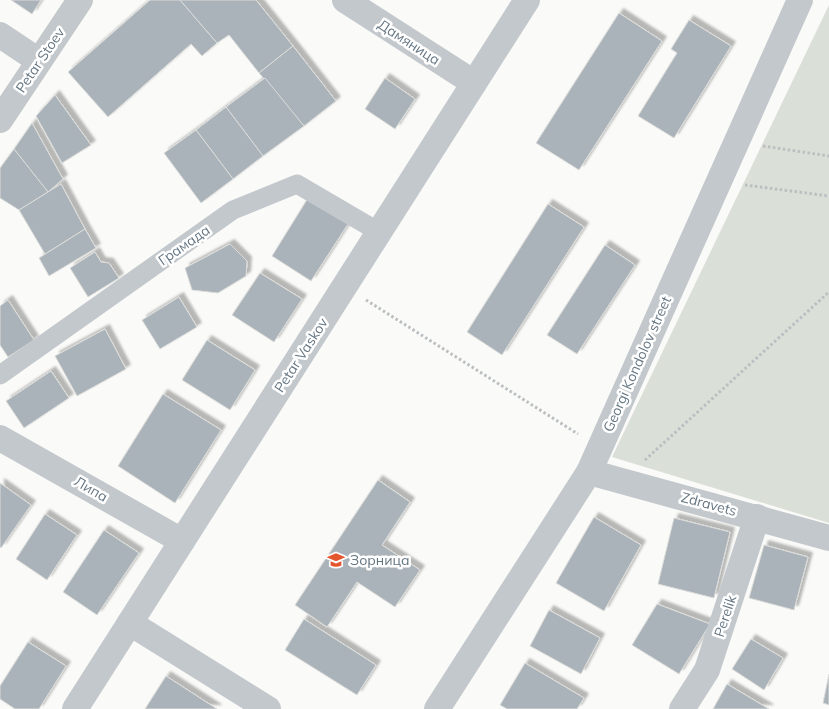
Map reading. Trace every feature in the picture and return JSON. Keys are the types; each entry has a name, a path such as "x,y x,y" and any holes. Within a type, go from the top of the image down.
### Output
{"street":[{"name":"Petar Stoev","path":"0,120 80,0"},
{"name":"Дамяница","path":"345,0 474,83"},
{"name":"Petar Vaskov","path":"75,709 527,0"},
{"name":"Georgi Kondolov street","path":"437,709 589,472 800,0"},
{"path":"0,35 39,61"},
{"name":"Грамада","path":"0,375 232,210 297,184 379,232"},
{"name":"Липа","path":"0,438 182,541"},
{"name":"Zdravets","path":"589,472 829,538"},
{"name":"Perelik","path":"682,709 707,670 757,517"},
{"path":"130,623 268,709"}],"path":[{"path":"736,143 829,156"},
{"path":"719,181 829,196"},
{"path":"345,286 600,448"},
{"path":"622,481 829,292"}],"shaded area":[{"path":"829,5 829,523 612,457"}],"building":[{"path":"11,0 41,0 32,14"},
{"path":"150,0 180,0 217,43 202,56 191,44 108,117 68,72"},
{"path":"180,0 256,0 293,46 259,73 229,35 217,43"},
{"path":"619,13 662,41 579,170 536,143"},
{"path":"689,20 731,46 674,138 638,116 677,53 671,49"},
{"path":"293,46 336,101 304,126 259,73"},
{"path":"265,78 304,126 263,156 226,107"},
{"path":"385,78 415,99 395,129 365,109"},
{"path":"55,95 91,145 62,163 36,116"},
{"path":"226,107 263,156 233,179 196,130"},
{"path":"32,123 63,179 48,192 14,149"},
{"path":"196,130 233,179 201,203 164,153"},
{"path":"14,149 48,192 19,210 0,198 0,168"},
{"path":"61,184 85,229 45,254 19,210"},
{"path":"308,198 348,224 311,281 272,256"},
{"path":"548,204 584,227 502,355 467,332"},
{"path":"85,229 96,248 49,276 39,258"},
{"path":"230,244 247,261 246,276 218,293 192,290 185,268"},
{"path":"605,245 635,265 577,354 547,335"},
{"path":"95,252 101,262 109,263 119,278 88,297 70,268"},
{"path":"260,273 302,299 274,342 232,315"},
{"path":"179,297 197,327 160,349 142,320"},
{"path":"8,300 34,340 8,357 0,345 0,306"},
{"path":"105,329 126,369 77,396 55,356"},
{"path":"207,340 255,370 230,410 182,380"},
{"path":"51,371 69,398 24,428 6,401"},
{"path":"163,394 221,430 175,503 118,466"},
{"path":"378,480 410,502 382,545 420,570 395,607 357,582 327,627 295,605"},
{"path":"0,483 31,505 1,548 0,547"},
{"path":"45,514 77,535 47,580 16,559"},
{"path":"594,517 641,545 604,611 556,583"},
{"path":"674,518 730,532 714,598 658,584"},
{"path":"104,530 139,553 97,615 63,592"},
{"path":"764,545 808,557 794,610 749,598"},
{"path":"657,604 710,624 679,674 632,645"},
{"path":"549,610 600,638 581,674 530,646"},
{"path":"304,619 376,665 357,695 285,650"},
{"path":"751,639 783,658 764,690 732,669"},
{"path":"28,642 66,666 39,709 15,709 0,699 0,686"},
{"path":"525,663 584,698 577,709 507,709 500,705"},
{"path":"829,674 829,705 823,703"},
{"path":"166,676 217,709 145,709"},
{"path":"727,684 769,709 713,709"}],"place":[{"name":"Зорница","path":"336,560"}]}
